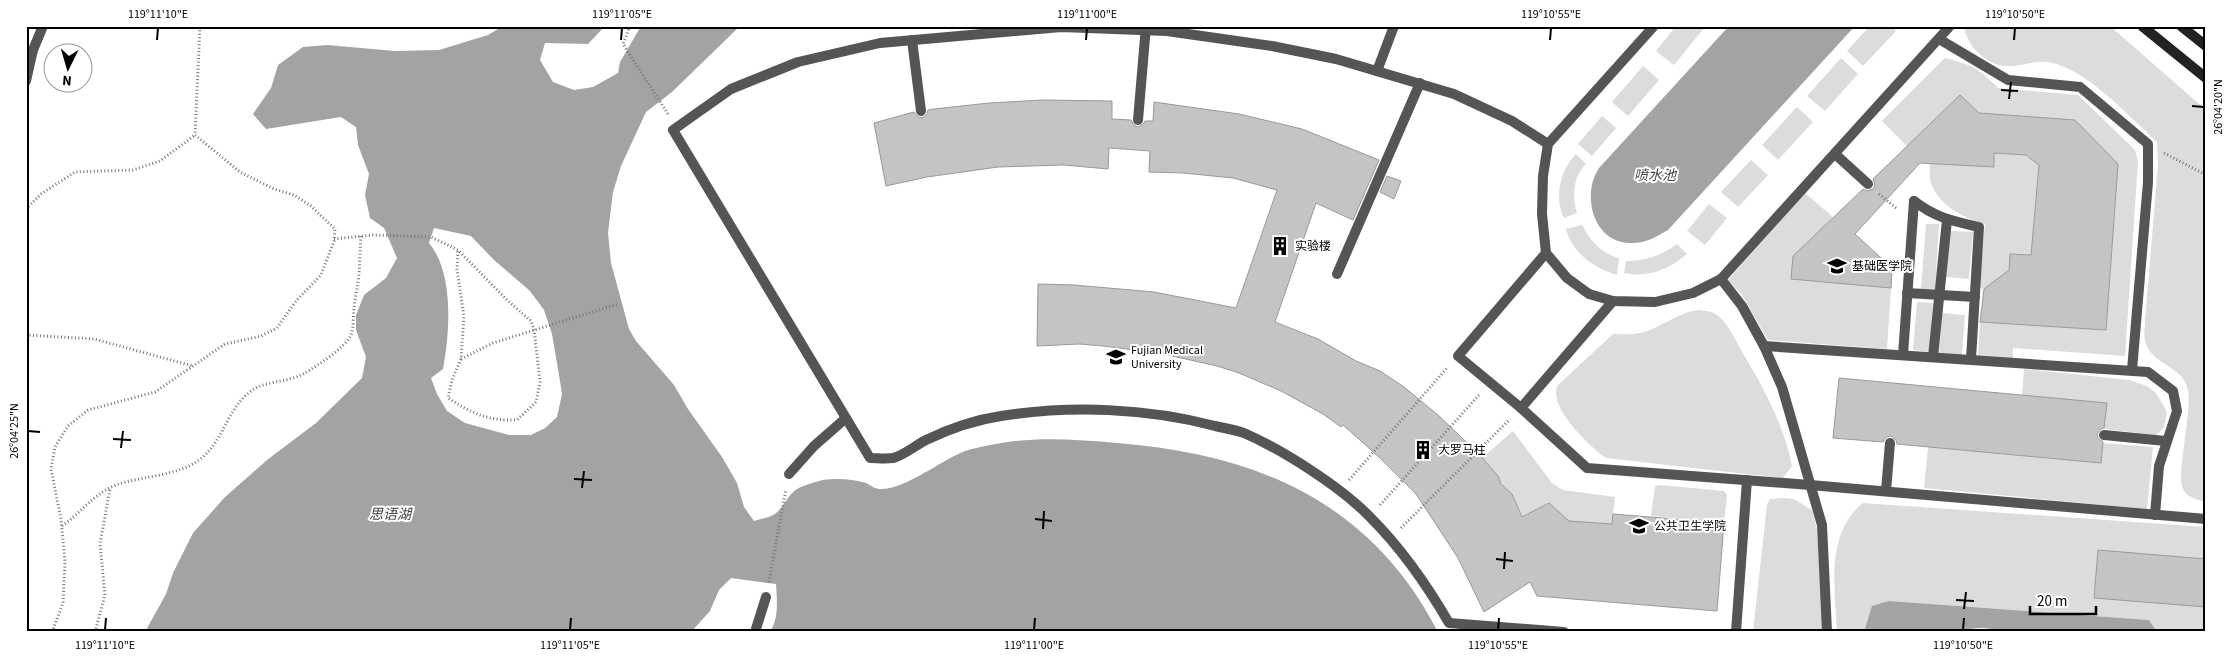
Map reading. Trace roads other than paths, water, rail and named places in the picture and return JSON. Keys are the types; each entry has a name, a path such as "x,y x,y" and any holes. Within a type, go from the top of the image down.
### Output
{"main road":[{"path":"2142,26 2206,78"},
{"path":"2181,26 2206,46"}],"street":[{"path":"26,82 33,50 43,26"},
{"path":"1548,144 1504,117 1454,94 1336,59 1272,46 1167,31 1061,26 880,43 798,62 731,89 673,130 870,458 894,458 940,433 969,422 1003,416 1073,410 1131,412 1187,418 1244,433 1296,460 1339,491 1370,516 1430,591 1449,623 1564,632"},
{"path":"1377,71 1394,26"},
{"path":"1654,26 1548,144 1542,214 1546,253 1567,278 1589,294 1613,301 1655,302 1693,293 1721,279 1950,26"},
{"path":"1138,120 1146,29"},
{"path":"1939,39 2008,80 2080,87 2148,144 2148,182 2132,370"},
{"path":"912,40 921,111"},
{"path":"1337,274 1420,84"},
{"path":"1835,154 1868,184"},
{"path":"1903,355 1914,201 1930,213 1947,220 1979,227 1971,359"},
{"path":"1934,357 1947,220"},
{"path":"1546,253 1458,356 1587,468 1886,491 2206,519"},
{"path":"1721,279 1742,306 1764,346 1782,387 1822,525 1827,632"},
{"path":"1907,293 1975,298"},
{"path":"1520,408 1613,301"},
{"path":"1764,346 2148,372 2174,392 2177,411 2159,466 2155,515"},
{"path":"789,474 814,446 846,418"},
{"path":"2104,435 2166,442"},
{"path":"1886,491 1890,443"},
{"path":"1736,632 1746,480"},
{"path":"754,632 766,597"}],"water":[{"name":"思语湖","path":"503,26 605,26 588,44 545,43 540,60 553,82 574,90 593,87 618,73 620,62 641,26 740,26 672,92 646,112 621,166 613,192 608,233 611,263 629,329 636,341 674,385 688,409 722,457 737,483 744,507 754,521 776,513 790,495 810,484 823,480 844,479 866,483 878,489 890,488 912,480 955,455 997,444 1022,440 1062,440 1117,443 1168,449 1217,459 1262,473 1305,493 1344,518 1379,549 1411,587 1438,632 858,632 855,630 844,632 770,632 776,615 776,584 731,578 719,590 710,611 691,632 145,632 166,594 173,573 193,533 225,497 267,460 316,423 362,378 366,357 356,330 356,315 364,295 386,278 397,258 384,228 370,218 365,195 369,174 358,145 356,127 341,117 266,129 253,114 271,88 278,65 303,47 327,45 395,51 439,50 488,35","holes":["434,228 471,236 494,260 530,291 544,310 552,334 562,394 557,417 545,428 531,435 509,435 465,423 447,411 437,394 431,378 443,369 447,338 448,303 443,270 429,243"]},
{"name":"喷水池","path":"1729,26 1855,26 1668,230 1651,239 1637,243 1619,241 1608,236 1594,216 1591,204 1591,191 1599,168"},
{"path":"1889,601 2149,620 2157,632 2001,632 1982,628 1938,633 1864,632 1872,606"}],"place":[{"name":"实验楼","path":"1280,246"},
{"name":"基础医学院","path":"1837,266"},
{"name":"Fujian Medical University","path":"1116,357"},
{"name":"大罗马柱","path":"1423,450"},
{"name":"公共卫生学院","path":"1639,526"}]}
